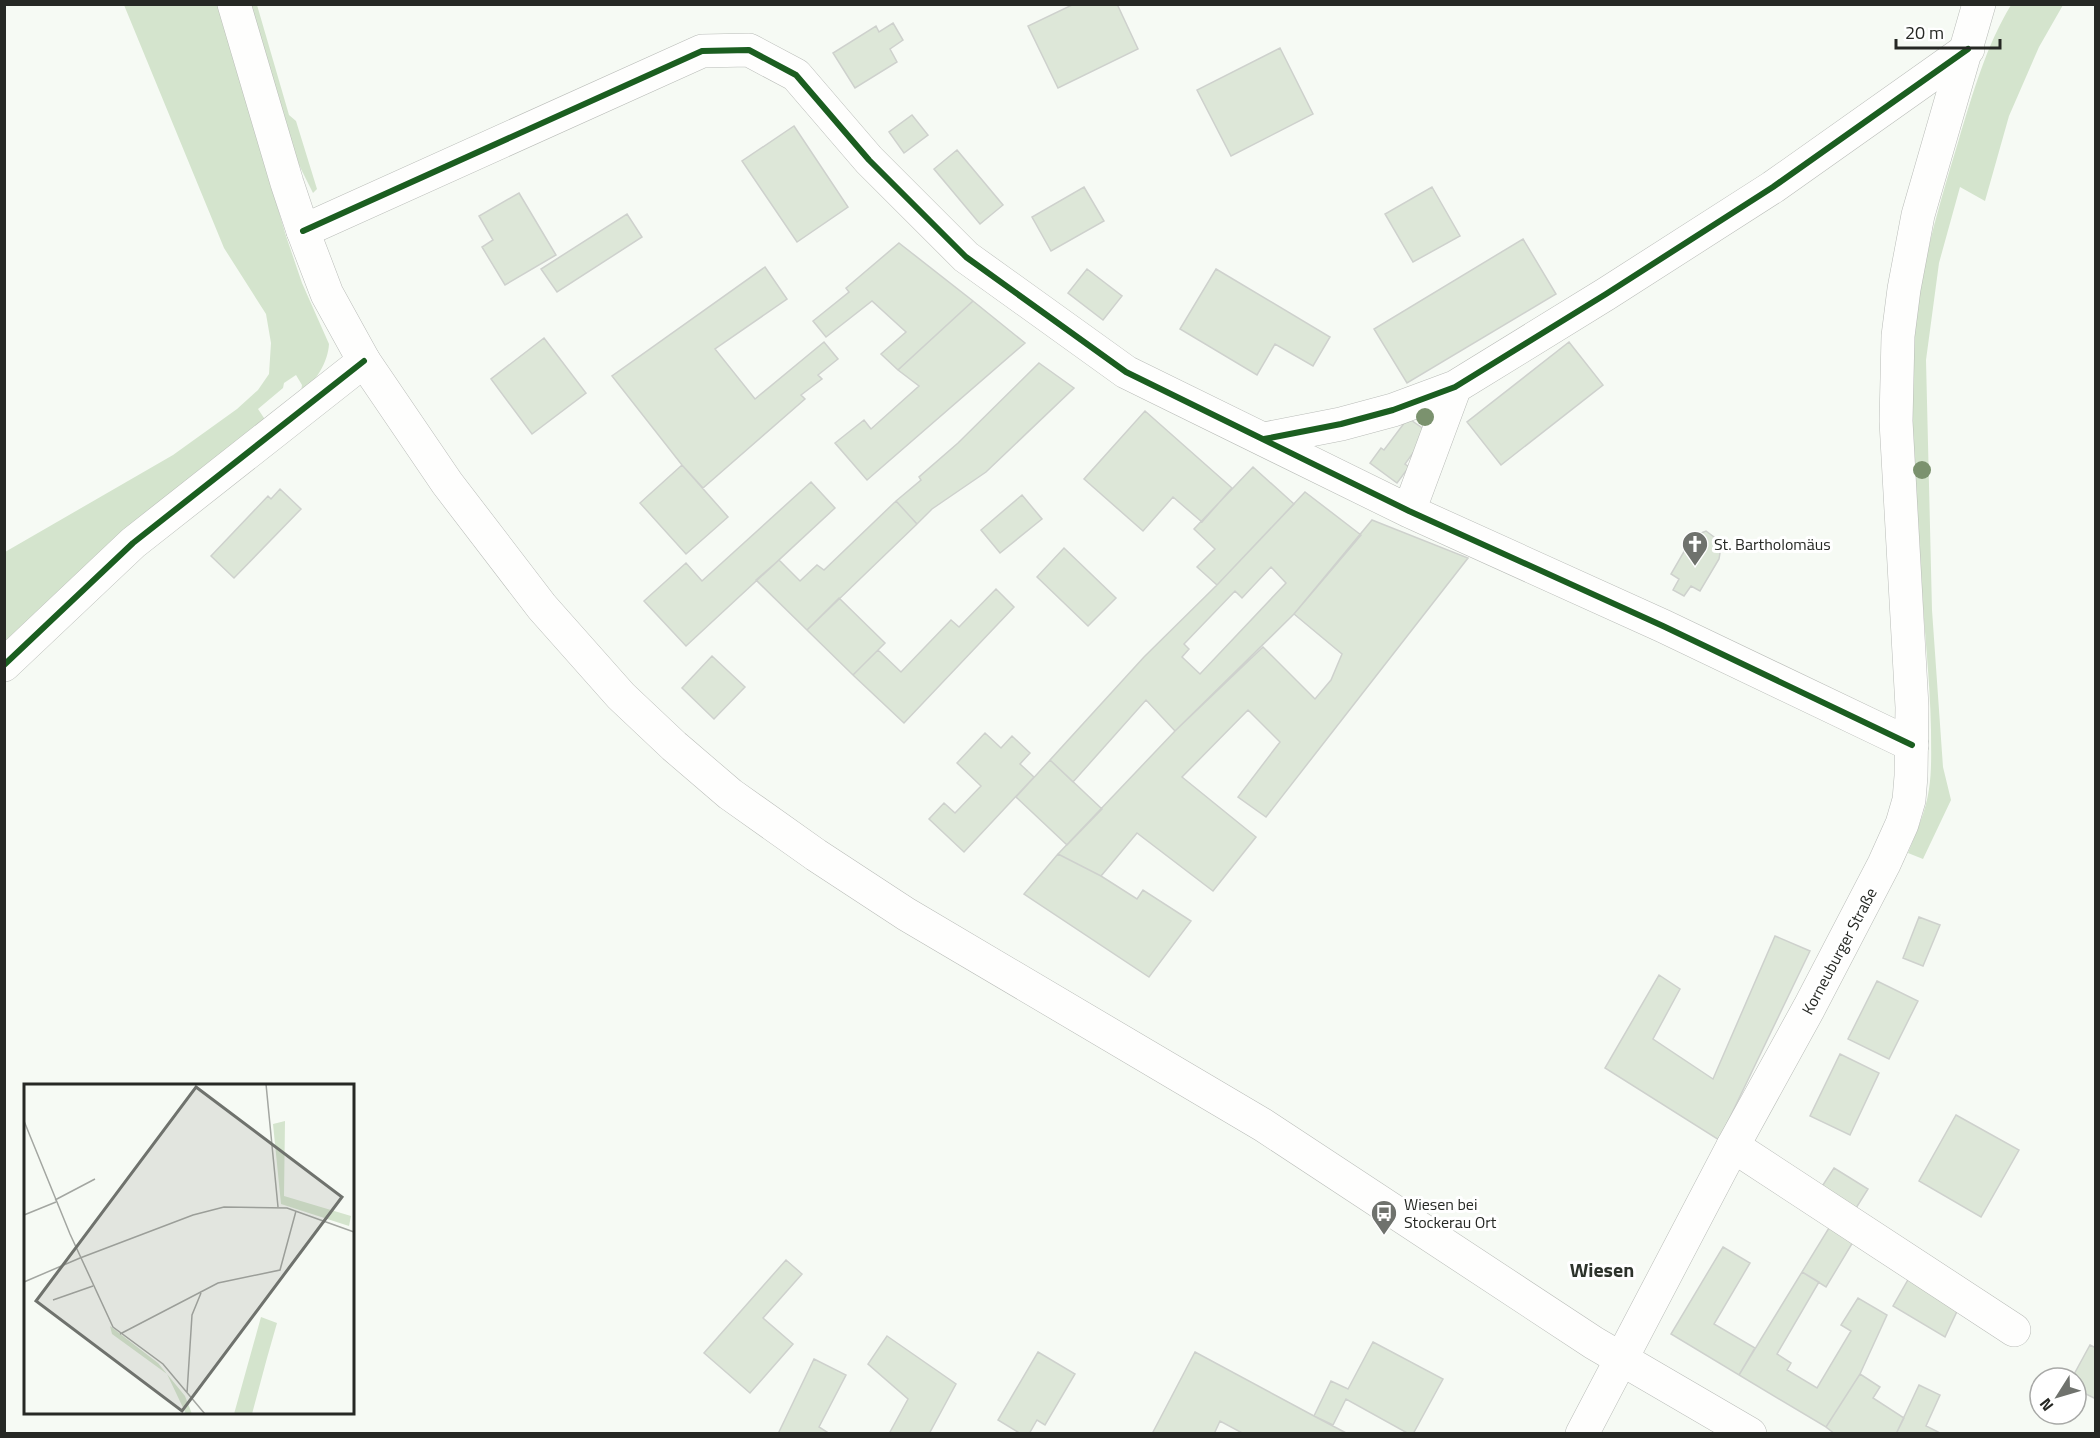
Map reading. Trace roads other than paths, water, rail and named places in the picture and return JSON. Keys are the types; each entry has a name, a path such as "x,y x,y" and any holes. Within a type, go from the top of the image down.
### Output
{"street":[{"path":"234,4 303,231 327,294 364,361 447,483 542,607 621,696 674,746 730,794 816,855 906,914 1263,1125 1621,1360 1750,1434"},
{"name":"Korneuburger Straße","path":"1582,1434 1733,1146 1809,1008 1902,824 1908,800 1912,745 1911,666 1896,421 1898,336 1918,215 1968,49 1979,4"},
{"path":"1264,440 1393,410 1455,387 1773,187 1968,49"},
{"path":"303,231 702,51 749,51 796,75 869,160 966,257 1126,372 1409,511 1663,626 1912,745"},
{"path":"4,664 133,543 364,361"},
{"path":"1409,511 1455,387"},
{"path":"1733,1146 2014,1330"}],"place":[{"name":"St. Bartholomäus","path":"1695,567"},
{"name":"Wiesen bei Stockerau Ort","path":"1384,1236"}],"district":[{"name":"Wiesen","path":"1602,1269"}]}
